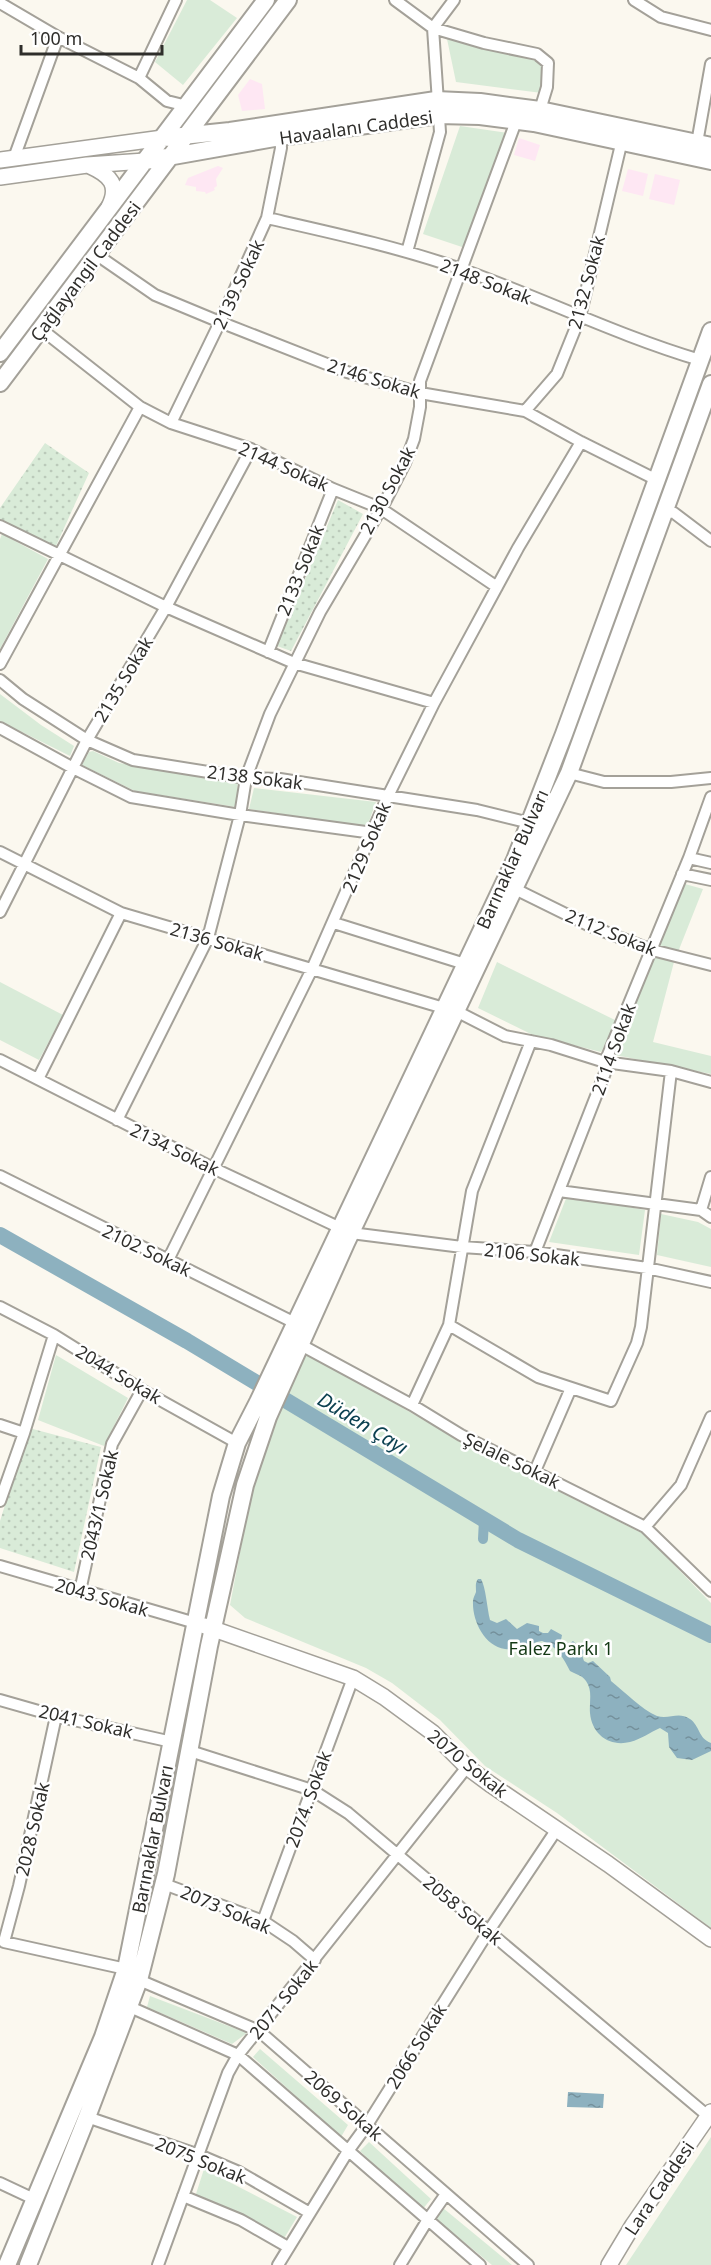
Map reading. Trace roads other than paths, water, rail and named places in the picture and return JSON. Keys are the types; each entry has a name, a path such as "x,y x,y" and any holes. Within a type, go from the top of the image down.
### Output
{"main road":[{"name":"Çağlayangil Caddesi","path":"0,353 101,222 266,0"},
{"name":"Çağlayangil Caddesi","path":"0,383 288,0"},
{"path":"214,100 215,120 230,131"},
{"name":"Havaalanı Caddesi","path":"145,161 437,108"},
{"name":"Havaalanı Caddesi","path":"163,138 437,108 480,116 519,114 540,110 711,161"},
{"name":"Havaalanı Caddesi","path":"519,114 623,135 704,144"},
{"path":"150,185 214,147"},
{"name":"Barınaklar Bulvarı","path":"450,1010 465,964 515,860 530,822 711,331"},
{"name":"Barınaklar Bulvarı","path":"279,1374 295,1323 346,1231 450,1010 514,889 569,773 663,510 707,408 711,384"},
{"path":"264,1406 279,1374 301,1345 346,1231"},
{"name":"Barınaklar Bulvarı","path":"7,2265 103,2037 132,1975 164,1884 190,1751 221,1496 237,1443 264,1406"},
{"name":"Barınaklar Bulvarı","path":"28,2265 130,2007 132,1975 172,1742 245,1485 264,1406"}],"street":[{"path":"139,78 176,0"},
{"path":"395,0 433,28 484,43 537,54 548,63 547,87 540,110"},
{"path":"407,252 440,132 433,28 454,0"},
{"path":"637,1 662,17 711,30"},
{"path":"0,3 58,37 139,78 167,100 189,103"},
{"path":"7,159 58,37"},
{"path":"704,144 711,64"},
{"path":"131,141 162,127 189,103"},
{"name":"2130 Sokak","path":"117,1120 208,938 240,815 246,778 270,714 342,572 405,463 414,439 420,381 519,114"},
{"name":"2132 Sokak","path":"525,411 557,374 580,317 623,135"},
{"name":"2139 Sokak","path":"171,423 267,218 281,148 280,137"},
{"name":"Havaalanı Caddesi","path":"7,159 163,138"},
{"name":"Havaalanı Caddesi","path":"0,177 87,165 145,161"},
{"path":"87,165 108,175 113,184 114,198 101,222"},
{"name":"2148 Sokak","path":"267,218 407,252 462,270 580,317 700,360"},
{"name":"2146 Sokak","path":"97,255 155,295 220,322 347,372 420,393 525,411 657,480"},
{"name":"2144 Sokak","path":"41,329 140,407 171,423 251,449 333,489 380,508 497,587"},
{"path":"0,664 140,407"},
{"name":"2129 Sokak","path":"168,1260 312,969 388,796 434,704 497,587 581,442"},
{"name":"2135 Sokak","path":"0,912 87,740 166,607 251,449"},
{"name":"2133 Sokak","path":"268,652 333,489"},
{"path":"663,510 675,513 711,541"},
{"path":"0,526 166,607 294,663 434,704"},
{"name":"2138 Sokak","path":"0,680 23,699 87,740 133,760 246,778 280,779 477,810 530,822"},
{"path":"0,728 131,797 373,833"},
{"path":"569,773 604,782 671,782 711,778"},
{"name":"2114 Sokak","path":"535,1252 605,1073 605,1062 689,858 711,797"},
{"name":"2136 Sokak","path":"0,852 121,913 450,1010 505,1036 551,1045 605,1062 671,1071 711,1082"},
{"path":"689,858 711,863"},
{"path":"682,874 711,880"},
{"name":"2112 Sokak","path":"514,889 590,926 652,950 711,965"},
{"path":"38,1079 121,913"},
{"path":"334,922 465,964"},
{"path":"412,1405 449,1324 472,1191 531,1041"},
{"name":"2134 Sokak","path":"0,1060 214,1169 346,1231"},
{"path":"449,1324 538,1377 611,1401 637,1343 671,1071"},
{"name":"2102 Sokak","path":"0,1176 295,1323"},
{"path":"701,1210 711,1177"},
{"path":"559,1191 701,1210 711,1217"},
{"name":"2106 Sokak","path":"346,1231 462,1247 535,1252 647,1268 711,1282"},
{"name":"2044 Sokak","path":"0,1307 54,1335 142,1390 237,1443"},
{"path":"0,1501 54,1335"},
{"name":"Şelale Sokak","path":"301,1345 412,1405 461,1435 645,1527 711,1591"},
{"path":"535,1471 571,1388"},
{"name":"2043/1 Sokak","path":"80,1591 112,1444 142,1390"},
{"path":"645,1527 681,1485 711,1417"},
{"path":"0,1425 24,1433"},
{"name":"2043 Sokak","path":"0,1566 205,1626"},
{"name":"2070 Sokak","path":"205,1626 353,1678 384,1697 433,1733 467,1767 711,1939"},
{"name":"2074. Sokak","path":"263,1921 353,1678"},
{"name":"2041 Sokak","path":"0,1700 56,1716 172,1742"},
{"name":"2028 Sokak","path":"0,1954 20,1886 56,1716"},
{"name":"2058 Sokak","path":"190,1751 312,1790 348,1813 709,2114"},
{"name":"2071 Sokak","path":"158,2265 228,2073 238,2055 467,1767"},
{"name":"2066 Sokak","path":"278,2265 488,1932 557,1829"},
{"name":"2073 Sokak","path":"164,1884 263,1921 293,1941 315,1960"},
{"name":"2069 Sokak","path":"2,1941 132,1975 259,2031 528,2265"},
{"path":"130,2007 238,2055 480,2265"},
{"name":"Lara Caddesi","path":"609,2265 633,2225 709,2114"},
{"name":"2075 Sokak","path":"87,2117 239,2172 310,2213"},
{"path":"0,2183 34,2199"},
{"path":"399,2265 446,2194"},
{"path":"183,2196 241,2220 288,2247"}],"water":[{"path":"478,1579 481,1579 484,1588 490,1620 497,1623 506,1619 517,1629 527,1623 539,1626 539,1631 543,1633 548,1633 551,1629 562,1635 561,1640 564,1644 573,1641 585,1652 582,1655 584,1661 588,1663 593,1661 610,1677 611,1681 645,1709 657,1716 681,1716 690,1719 704,1738 711,1743 711,1751 692,1760 677,1758 669,1747 668,1733 660,1728 630,1742 616,1743 603,1738 591,1721 590,1693 586,1681 583,1677 570,1671 555,1649 542,1641 519,1648 505,1649 485,1638 477,1624 473,1608"},
{"path":"568,2092 604,2094 603,2108 567,2107"}],"waterway":[{"name":"Düden Çayı","path":"0,1235 187,1341 518,1540 711,1635"},
{"path":"483,1539 484,1520"}],"park label":[{"name":"Falez Parkı 1","path":"561,1648"}]}
